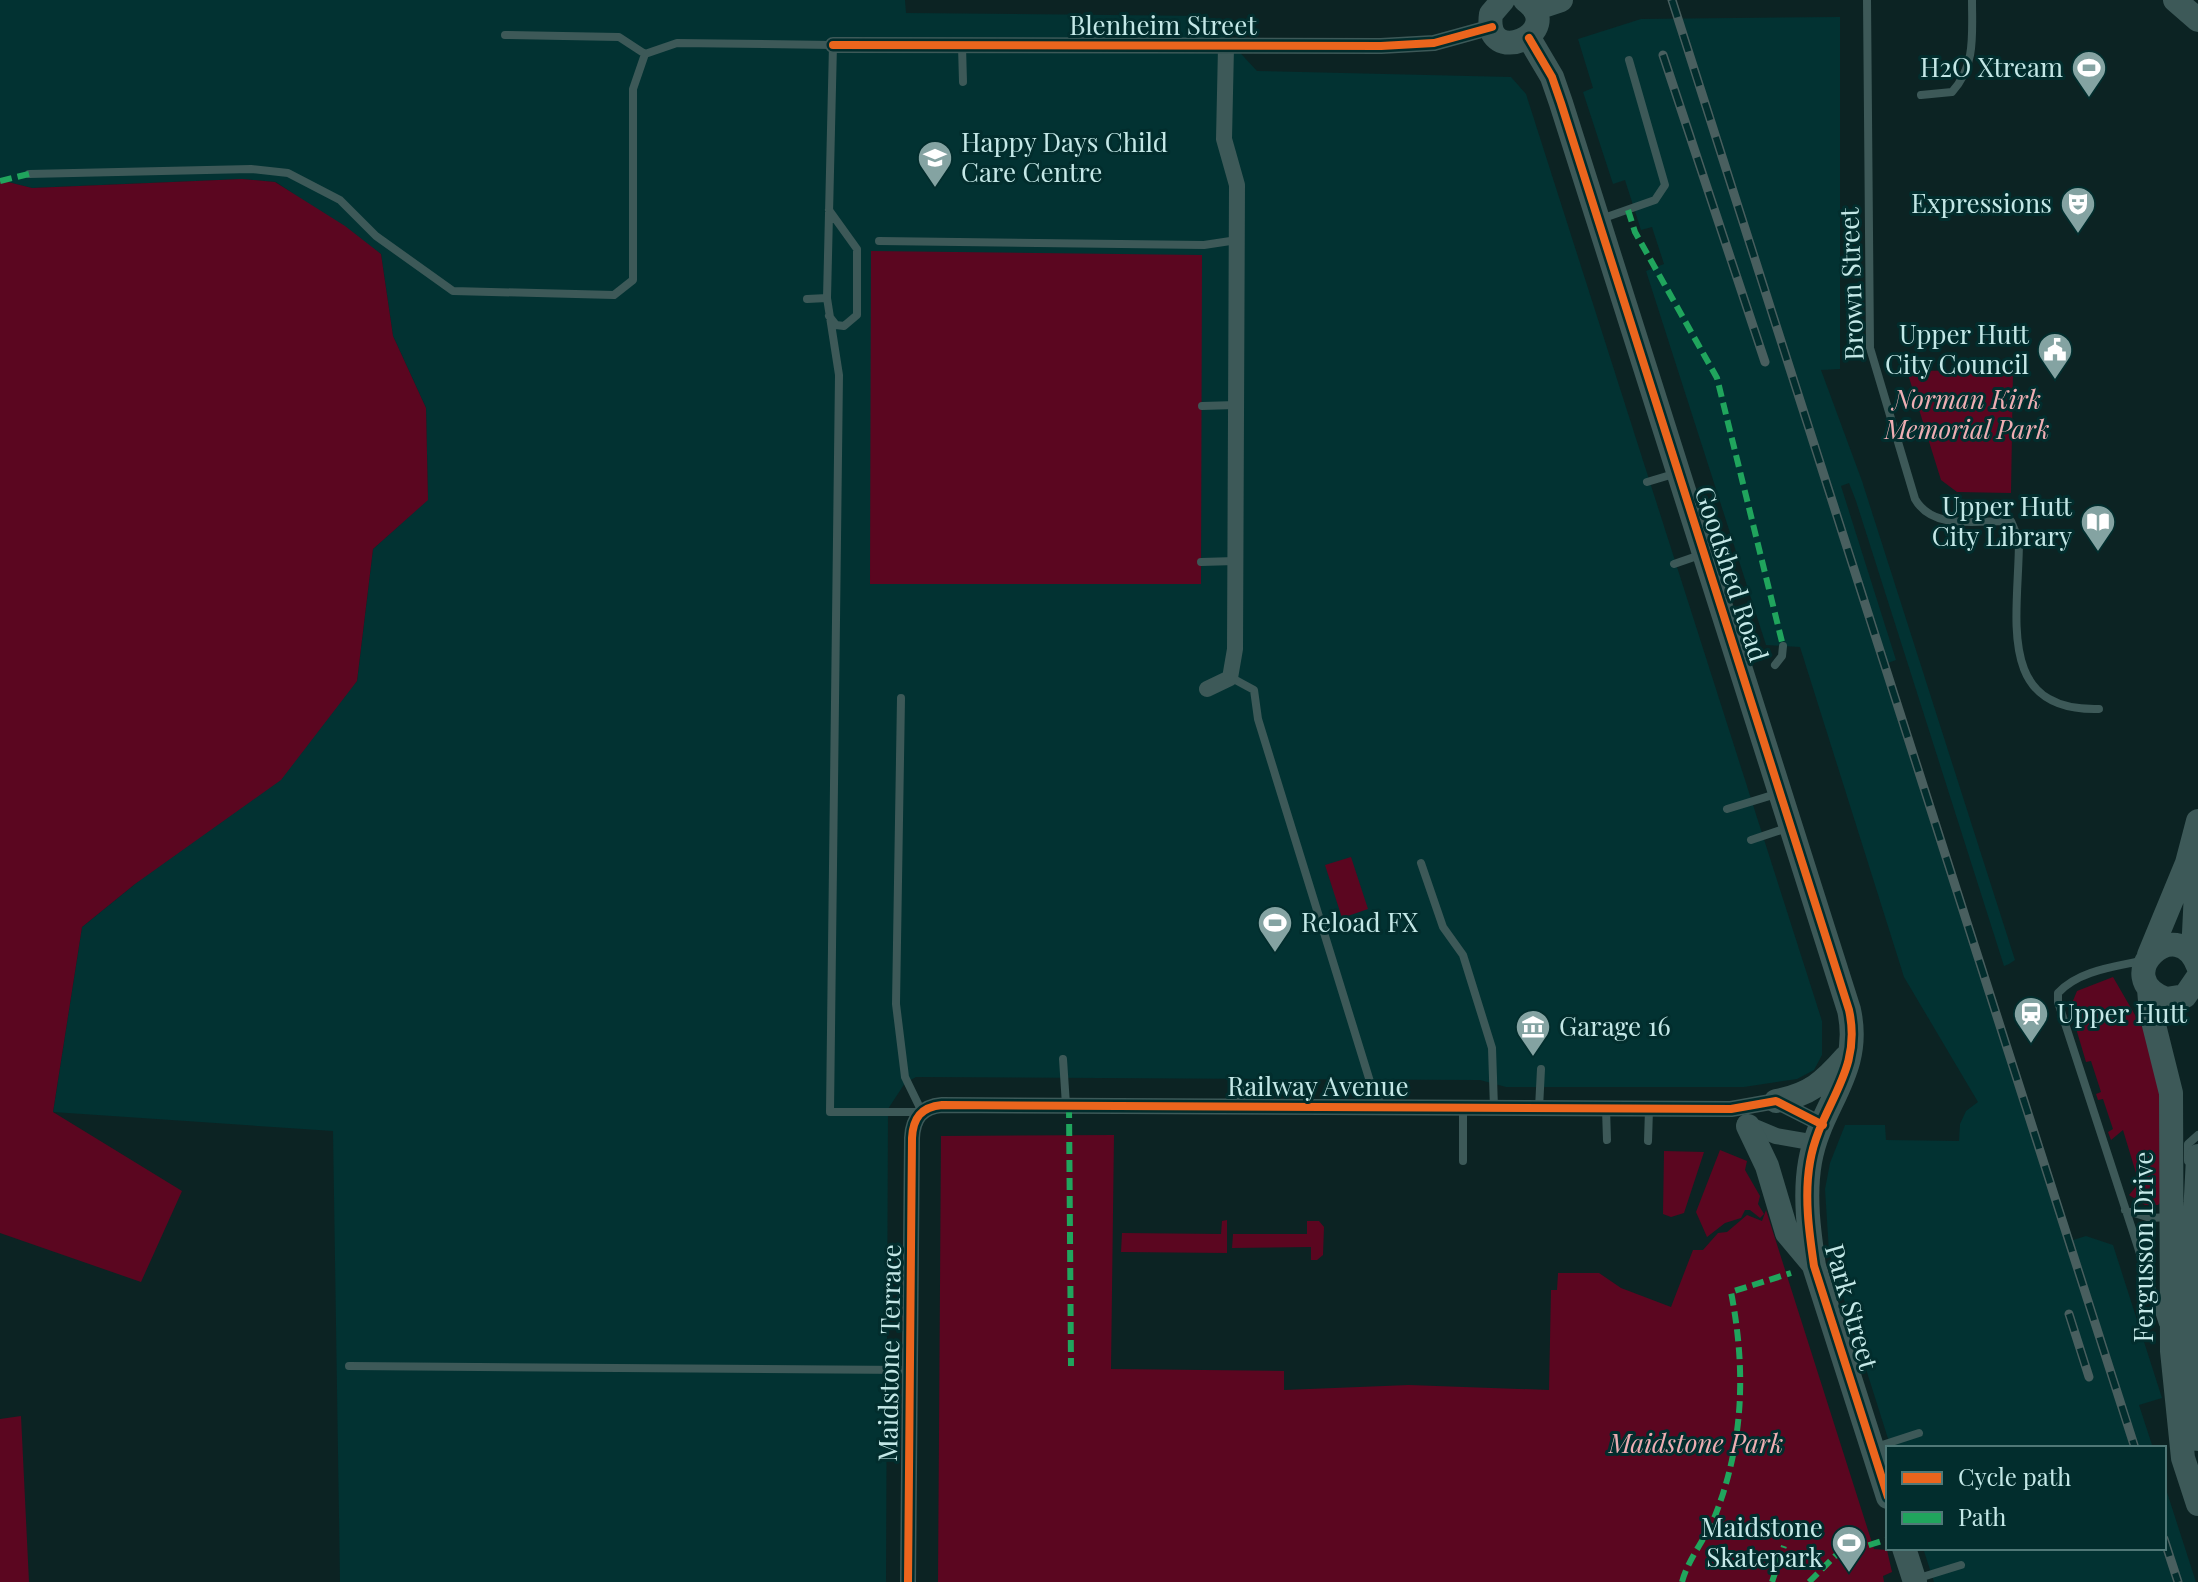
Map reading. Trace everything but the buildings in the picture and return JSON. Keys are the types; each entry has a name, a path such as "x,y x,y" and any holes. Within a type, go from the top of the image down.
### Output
{"street":[{"path":"1499,1 1491,14 1492,27 1507,43 1529,38 1536,24 1529,5 1561,0"},
{"path":"2175,0 2198,20"},
{"name":"Blenheim Street","path":"833,45 1226,47 1434,43 1492,27"},
{"name":"Goodshed Road","path":"1529,38 1552,77 1849,1010 1853,1049 1819,1134"},
{"path":"1207,689 1219,686 1230,677 1235,649 1238,239 1237,185 1224,139 1226,47"},
{"path":"2147,958 2158,947 2171,944 2183,947 2196,969 2193,989 2176,999 2156,996 2143,975 2147,958 2177,890 2198,819"},
{"path":"2198,819 2198,987"},
{"name":"Fergusson Drive","path":"2149,989 2151,1013 2171,1093 2180,1211 2172,1351 2183,1458 2198,1504"},
{"path":"1776,1101 1798,1097 1820,1086 1853,1049"},
{"path":"1776,1101 1819,1134"},
{"name":"Railway Avenue","path":"1740,1118 1776,1101"},
{"name":"Railway Avenue","path":"918,1118 942,1105 1649,1108 1740,1118 1819,1134"},
{"name":"Maidstone Terrace","path":"908,1582 910,1370 918,1118"},
{"path":"1740,1118 1767,1166 1787,1233 1814,1266"},
{"name":"Park Street","path":"1819,1134 1810,1162 1808,1209 1814,1266 1886,1491"},
{"name":"Fergusson Drive","path":"2197,1429 2190,1330 2198,1156"},
{"path":"1905,1550 1914,1581"}],"lane":[{"name":"Brown Street","path":"1867,0 1870,348 1915,499 1922,511 1933,517 2011,521 2015,525 2019,540 2019,636 2026,680 2040,696 2057,706 2099,709"},
{"path":"1921,95 1952,92 1964,80 1971,57 1972,0"},
{"path":"505,35 619,37 645,54"},
{"path":"645,54 677,43 833,45 827,313 839,375 830,1112 918,1118 905,1077 896,1004 901,698"},
{"path":"962,45 963,82"},
{"path":"29,174 251,169 288,173 340,200 376,236 453,291 614,295 633,280 633,89 645,54"},
{"path":"1597,220 1655,200 1665,185 1629,60"},
{"path":"827,313 836,325 844,326 857,315 857,249 829,210"},
{"path":"879,241 1204,245 1238,239"},
{"path":"807,299 827,298"},
{"path":"1202,406 1237,405"},
{"path":"1647,482 1677,473"},
{"path":"1674,564 1703,554"},
{"path":"1201,562 1235,561"},
{"path":"1775,665 1782,656 1783,646"},
{"path":"1230,677 1254,690 1258,719 1372,1088 1382,1107"},
{"path":"1727,809 1780,792"},
{"path":"1751,840 1791,827"},
{"path":"1421,863 1443,927 1463,955 1492,1048 1494,1108"},
{"path":"2147,958 2102,969 2070,982 2058,993 2059,1013 2172,1351"},
{"path":"1063,1059 1066,1106"},
{"path":"1539,1108 1541,1069"},
{"path":"1241,1084 1241,1106"},
{"path":"1463,1107 1463,1161"},
{"path":"1606,1108 1607,1140"},
{"path":"1648,1141 1649,1108"},
{"path":"2125,1210 2150,1218 2180,1211 2188,1144 2198,1135"},
{"path":"349,1366 910,1370"},
{"path":"1873,1449 1919,1433"},
{"path":"1914,1581 1961,1565"}],"shaded area":[{"path":"0,0 905,0 906,13 1206,16 1257,71 1511,77 1526,94 1822,1021 1822,1055 1814,1070 1797,1079 1744,1087 1506,1087 1480,1080 916,1077 905,1083 888,1109 886,1582 340,1582 333,1131 53,1112 82,927 135,884 357,681 373,549 428,499 426,408 393,336 381,254 276,182 242,179 32,188 0,180"},
{"path":"1840,17 1840,369 1821,370 1862,481 2015,960 2004,966 1856,501 1849,483 1841,486 1896,660 1888,663 2073,1240 2086,1236 2113,1245 2162,1398 2139,1405 2152,1446 1890,1446 1829,1252 1825,1189 1830,1163 1845,1125 1885,1125 1886,1140 1959,1141 1960,1124 1966,1111 1978,1102 1904,977 1800,647 1766,645 1646,271 1664,264 1652,227 1641,230 1625,180 1613,184 1583,92 1593,88 1578,39 1641,19"},
{"path":"2166,1489 2196,1582 1934,1582 1924,1550 2166,1550"}],"green space":[{"path":"242,179 275,182 345,226 381,254 393,336 426,408 428,500 373,549 357,681 281,780 135,884 82,927 53,1112 182,1191 141,1282 0,1233 0,180 32,188"},
{"path":"871,251 1202,255 1201,584 870,584"},
{"name":"Norman Kirk Memorial Park","path":"2013,370 2011,493 1957,492 1941,480 1907,371"},
{"path":"1351,857 1368,909 1342,918 1325,865"},
{"path":"2113,977 2146,1034 2159,1082 2162,1201 2158,1205 2145,1205 2129,1195 2139,1183 2123,1130 2111,1140 2108,1132 2113,1129 2103,1099 2098,1100 2096,1094 2101,1092 2091,1061 2086,1062 2070,1008 2077,991"},
{"name":"Maidstone Park","path":"1114,1135 1111,1369 1284,1371 1284,1390 1409,1385 1549,1390 1551,1290 1557,1290 1558,1273 1599,1273 1621,1288 1671,1307 1693,1250 1703,1250 1718,1233 1727,1232 1747,1215 1762,1221 1766,1210 1874,1549 1887,1550 1892,1572 1883,1576 1884,1582 938,1582 941,1136"},
{"path":"1720,1150 1747,1161 1745,1170 1760,1196 1758,1204 1764,1214 1760,1218 1745,1210 1741,1218 1725,1223 1707,1237 1696,1212"},
{"path":"1664,1151 1704,1152 1684,1213 1671,1217 1663,1214"},
{"path":"1227,1220 1227,1253 1121,1252 1122,1233 1221,1234 1222,1221"},
{"path":"1307,1221 1319,1221 1324,1227 1323,1255 1317,1260 1311,1260 1311,1247 1232,1248 1233,1234 1307,1234"},
{"path":"21,1416 29,1582 0,1582 0,1419"}],"railway":[{"path":"1672,0 2134,1446"},
{"path":"1663,55 1765,362"},
{"path":"2069,1314 2089,1377"},
{"path":"2166,1545 2178,1582"}],"marked path":[{"path":"0,181 29,174"},
{"path":"1628,210 1635,232 1717,378 1783,646"},
{"path":"1069,1106 1071,1366"},
{"path":"1682,1582 1715,1516 1725,1488 1737,1433 1739,1349 1731,1292 1791,1273"},
{"path":"1809,1582 1835,1556 1886,1540"},
{"path":"1772,1582 1784,1546"}],"cycle path":[{"path":"833,45 1381,46 1434,43 1492,27"},
{"path":"1529,38 1552,77 1561,103 1849,1010 1852,1032 1850,1052 1815,1141 1808,1175 1808,1214 1814,1266 1886,1491"},
{"path":"908,1582 912,1138 916,1119 929,1108 942,1105 1731,1109 1776,1101 1823,1125"}],"place":[{"name":"H2O Xtream","path":"2089,99"},
{"name":"Happy Days Child Care Centre","path":"935,189"},
{"name":"Expressions","path":"2078,235"},
{"name":"Upper Hutt City Council","path":"2055,381"},
{"name":"Upper Hutt City Library","path":"2098,553"},
{"name":"Reload FX","path":"1275,954"},
{"name":"Upper Hutt","path":"2031,1045"},
{"name":"Garage 16","path":"1533,1058"},
{"name":"Maidstone Skatepark","path":"1849,1574"}]}
